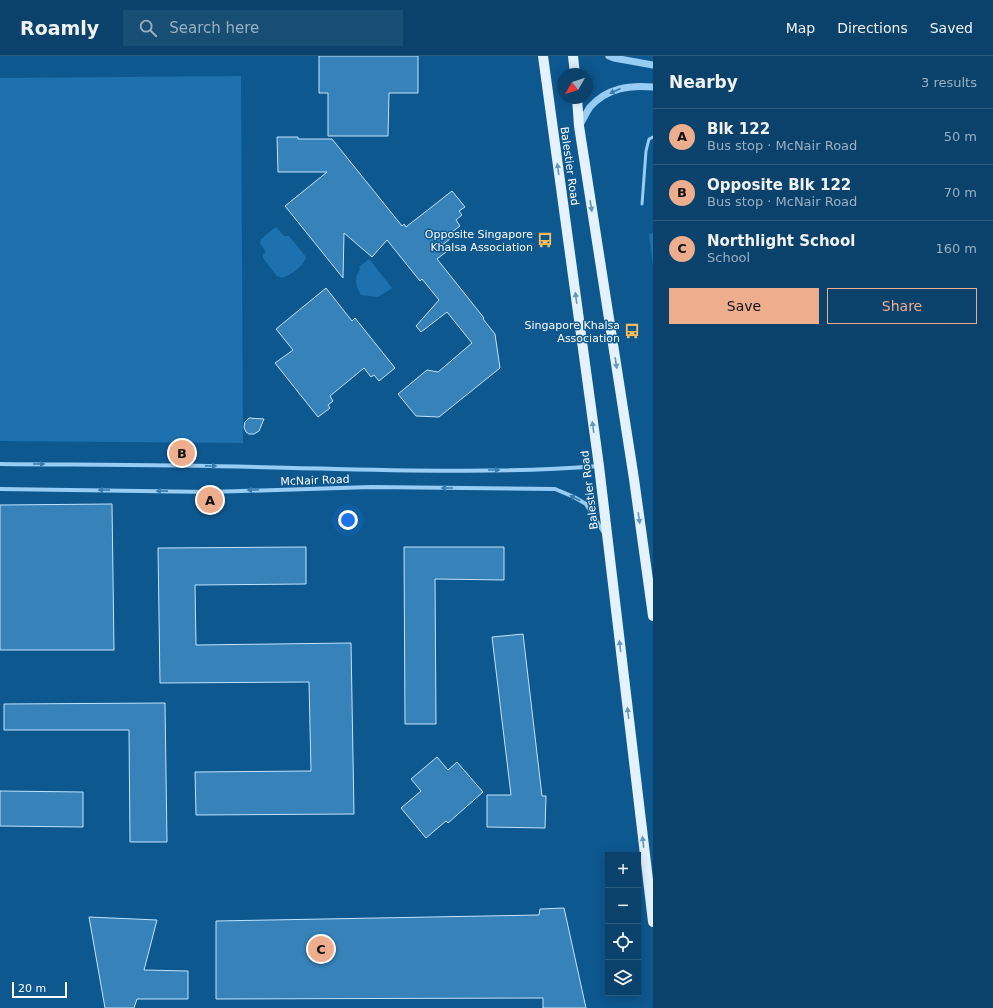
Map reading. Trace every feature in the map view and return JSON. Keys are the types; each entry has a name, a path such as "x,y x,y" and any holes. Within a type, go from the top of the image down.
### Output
{"main road":[{"name":"Balestier Road","path":"543,56 599,466 653,922"},
{"path":"573,56 574,68"},
{"name":"Balestier Road","path":"577,104 579,126 634,479 653,616"}],"street":[{"path":"609,56 653,65"},
{"path":"579,126 590,108 602,97 617,89 636,85 653,87"},
{"name":"McNair Road","path":"0,464 539,470 599,466"},
{"name":"McNair Road","path":"0,489 210,492 371,487 555,489 586,504 607,538"}],"lane":[{"path":"642,204 646,151 649,139 653,137"}],"shaded area":[{"path":"241,76 243,443 0,441 0,78"},
{"path":"276,227 284,236 289,236 306,257 303,264 297,270 282,278 277,276 263,258 263,255 266,252 260,243 261,239"},
{"path":"653,233 653,266 649,234"},
{"path":"369,259 392,288 378,297 361,295 357,285 356,277 360,270 359,267"}],"building":[{"path":"319,56 418,56 418,93 389,93 388,136 328,136 328,93 319,93"},
{"path":"277,137 298,137 298,139 332,139 402,226 404,224 406,227 452,191 465,207 459,211 462,215 456,220 460,226 448,235 450,239 441,246 446,252 437,259 495,334 500,368 439,417 416,416 398,394 427,370 438,372 472,343 447,312 421,332 416,326 439,300 422,279 420,281 387,240 372,257 344,233 343,278 285,206 327,172 278,172"},
{"path":"326,288 352,321 355,318 395,368 379,381 374,375 371,377 364,368 330,396 333,401 328,405 330,408 318,417 275,363 293,350 276,329"},
{"path":"249,418 264,419 259,431 254,434 249,434 246,432 244,427 245,422"},
{"path":"112,504 114,650 0,650 0,505"},
{"path":"306,547 306,584 195,585 196,645 351,643 354,814 196,815 195,772 311,771 309,682 160,683 158,548"},
{"path":"404,547 504,547 504,580 435,579 436,724 405,724"},
{"path":"523,634 542,796 546,796 545,828 487,827 487,795 511,795 492,637"},
{"path":"165,703 167,842 130,842 129,730 4,730 4,704"},
{"path":"437,757 448,770 457,762 483,792 448,823 446,821 426,838 401,808 421,791 411,779"},
{"path":"0,791 83,792 83,827 0,826"},
{"path":"564,908 586,1008 543,1008 543,998 216,999 216,921 539,915 540,909"},
{"path":"89,917 157,920 144,970 188,971 188,999 137,999 134,1008 105,1008"}],"place":[{"name":"Opposite Singapore Khalsa Association","path":"545,240"},
{"name":"Singapore Khalsa Association","path":"632,331"},
{"name":"Opposite Blk 122","path":"182,453"},
{"name":"Blk 122","path":"210,500"},
{"name":"Northlight School","path":"321,949"}]}
